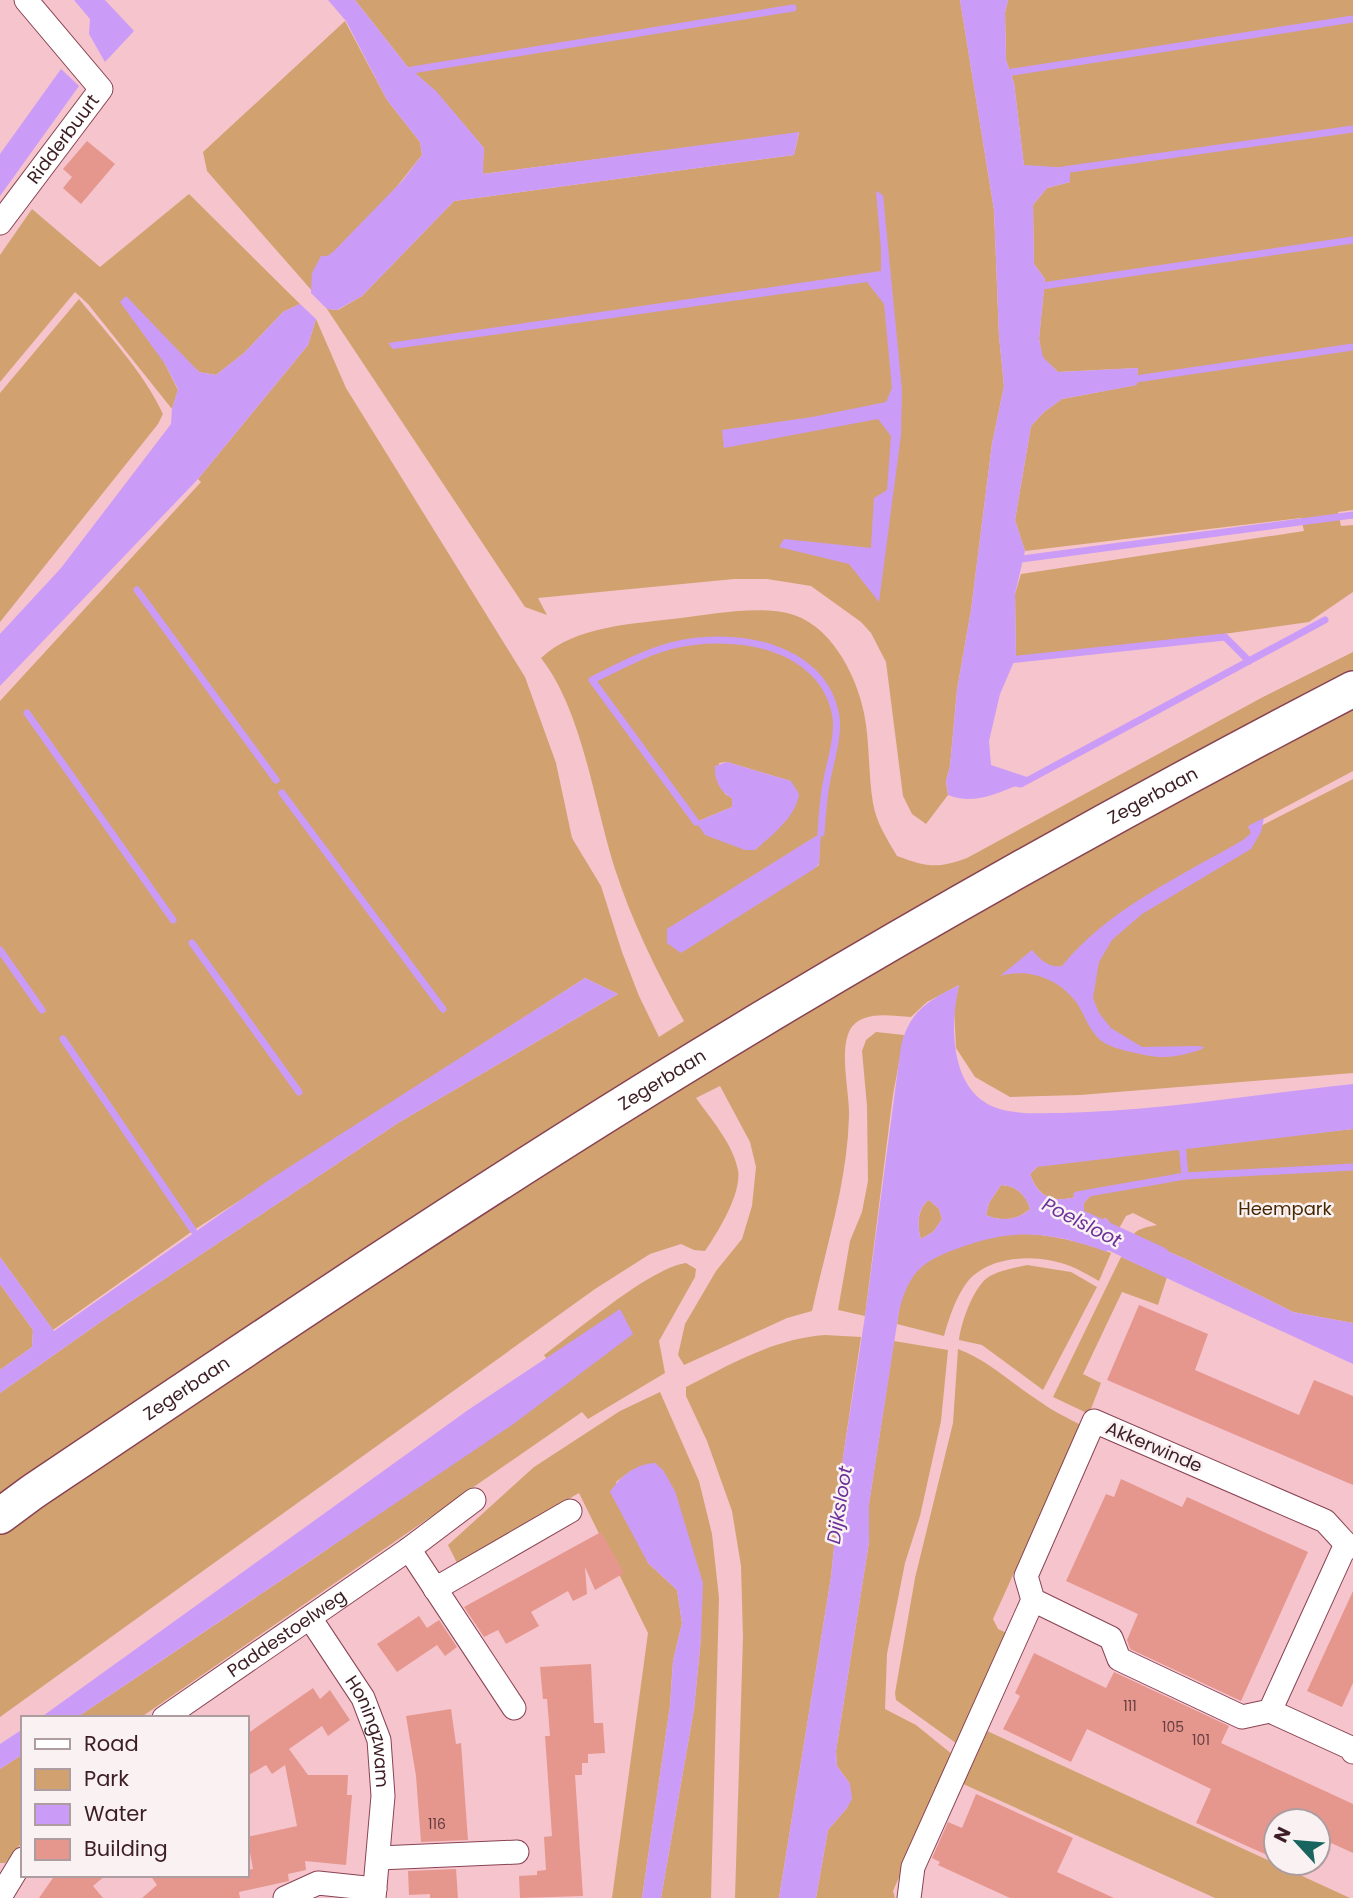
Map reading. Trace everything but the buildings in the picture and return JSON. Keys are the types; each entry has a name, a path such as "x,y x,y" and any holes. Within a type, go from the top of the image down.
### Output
{"main road":[{"name":"Zegerbaan","path":"0,1516 369,1266 695,1059 1120,814 1353,689"}],"street":[{"name":"Ridderbuurt","path":"0,223 102,89 26,0"},
{"name":"Akkerwinde","path":"1034,1600 1026,1576 1094,1421 1325,1521 1349,1546 1270,1711"},
{"name":"Paddestoelweg","path":"167,1716 409,1549 474,1500"},
{"path":"435,1589 570,1511"},
{"path":"409,1549 514,1708"},
{"path":"909,1898 913,1867 1034,1600 1111,1638 1119,1659 1242,1717 1270,1711 1352,1750"},
{"name":"Honingzwam","path":"285,1898 318,1883 375,1894 379,1858 383,1796 379,1741 363,1698 310,1618"},
{"path":"379,1858 517,1852"},
{"path":"0,1897 21,1862"}],"green space":[{"path":"355,0 960,0 994,210 999,336 1004,386 992,444 971,610 957,690 950,766 946,781 948,795 926,824 912,814 903,796 886,662 871,633 861,622 811,586 767,579 734,579 538,598 547,615 525,607 327,309 338,310 362,296 454,201 794,155 799,133 482,174 484,148 436,92 407,66"},
{"path":"1008,0 1353,0 1353,510 1338,512 1341,526 1353,525 1353,592 1309,622 1202,637 1016,657 1015,594 1021,574 1304,531 1301,518 1025,551 1015,520 1031,426 1062,399 1136,385 1138,368 1058,372 1042,357 1039,339 1045,279 1034,264 1033,205 1047,188 1070,182 1070,168 1024,166 1014,83 1006,60 1005,13"},
{"path":"345,21 387,100 420,142 422,155 313,292 207,171 203,152"},
{"path":"189,194 300,304 283,312 244,353 216,375 199,372 180,354 165,364 178,390 172,409 88,304 75,292 0,382 0,255 32,209 100,267"},
{"path":"79,299 135,368 163,414 158,424 0,622 0,393"},
{"path":"316,319 346,388 525,677 556,763 572,838 601,886 622,952 659,1037 684,1021 629,908 615,869 577,731 555,680 541,658 555,647 589,632 607,628 734,611 774,611 802,618 828,638 847,666 854,682 866,724 873,803 886,837 897,856 932,865 948,864 967,858 1263,697 1353,652 1353,675 0,1498 0,1393 112,1314 398,1123 618,994 585,978 194,1230 53,1330 0,1257 0,701 201,482 198,479 308,345","holes":["727,762 791,781 788,817 755,850 696,822 732,807 734,802 725,794 719,763","820,834 819,865 722,926 740,884"]},
{"path":"1353,704 1353,771 1248,827 1253,830 1353,779 1353,1073 1080,1095 1010,1097 975,1077 956,1048 954,1008 959,985 927,1002 911,1017 879,1015 863,1019 851,1028 845,1047 849,1117 844,1167 812,1311 787,1318 684,1365 678,1355 685,1324 716,1271 742,1239 752,1206 756,1167 750,1142 720,1086 696,1098 721,1132 731,1151 738,1170 738,1179 728,1212 705,1251 694,1250 681,1244 650,1254 595,1289 0,1717 0,1535 82,1474 402,1256 996,897"},
{"path":"876,1032 904,1035 893,1095 865,1316 838,1310 850,1241 862,1212 868,1181 867,1106 862,1051 866,1040"},
{"name":"Heempark","path":"1353,1129 1353,1323 1293,1312 1186,1259 1132,1237 1139,1230 1157,1225 1133,1213 1126,1216 1117,1232 1106,1218 1091,1223 1084,1213 1084,1203 1091,1194 1062,1199 1047,1196 1040,1191 1030,1174 1047,1162"},
{"path":"1001,1185 1019,1192 1030,1209 1009,1219 986,1215 989,1203"},
{"path":"929,1200 939,1209 942,1219 933,1232 921,1239 919,1218 922,1208"},
{"path":"1013,1233 1063,1239 1111,1253 1099,1281 1074,1268 1044,1259 1002,1261 978,1272 968,1281 956,1300 944,1336 897,1324 905,1287 913,1274 924,1264 967,1243"},
{"path":"1121,1257 1167,1277 1158,1305 1122,1292 1083,1374 1101,1383 1089,1414 1053,1397"},
{"path":"686,1263 696,1269 695,1277 659,1341 665,1373 588,1419 582,1412 143,1716 79,1716 316,1557 564,1385 544,1355 634,1288 671,1267"},
{"path":"1027,1265 1071,1272 1097,1287 1043,1390 982,1345 959,1340 969,1305 984,1281 999,1272"},
{"path":"0,1284 33,1330 32,1347 0,1370"},
{"path":"825,1335 861,1337 843,1457 831,1577 779,1898 735,1898 743,1637 741,1566 732,1511 707,1441 686,1396 686,1387 770,1347"},
{"path":"894,1341 948,1350 941,1421 920,1516 905,1563 887,1654 885,1709 916,1725 953,1755 893,1891 895,1898 816,1898 828,1830 847,1808 850,1784 837,1766 836,1751 869,1542 869,1504"},
{"path":"958,1349 981,1360 1047,1406 1081,1425 993,1619 998,1629 1011,1635 960,1746 896,1700 895,1693 915,1578 953,1423"},
{"path":"660,1392 699,1481 712,1534 719,1598 711,1898 661,1898 694,1709 701,1638 632,1470 616,1482 648,1563 677,1590 682,1623 673,1661 670,1706 642,1898 612,1898 648,1633 579,1493 457,1563 448,1545 534,1467 620,1411"},
{"path":"985,1730 1262,1857 1262,1877 1304,1877 1350,1898 1215,1898 961,1783"},
{"path":"21,1755 21,1843 5,1863 0,1863 0,1769"}],"water":[{"path":"74,0 105,0 134,31 105,62 89,34 90,19"},
{"path":"328,0 355,0 407,66 436,91 484,148 483,174 799,132 794,155 454,201 362,296 337,310 327,309 311,293 312,273 321,256 333,252 403,180 422,155 420,142 387,100 346,21"},
{"path":"960,0 1008,0 1005,13 1006,60 1014,83 1024,165 1070,168 1070,182 1047,188 1033,205 1034,264 1045,279 1039,339 1043,357 1058,372 1138,368 1137,385 1062,399 1031,426 1015,520 1025,551 1015,594 1016,657 1000,694 989,741 991,765 1033,779 991,795 970,799 948,795 946,781 992,444 1004,386 999,336 994,210"},
{"path":"61,69 79,86 0,196 0,154"},
{"path":"876,191 883,195 902,390 901,435 879,602 849,564 779,547 784,539 871,548 874,498 887,490 891,436 878,419 724,448 722,430 812,417 886,402 892,388 884,304 867,282 393,349 388,343 881,271"},
{"path":"126,296 199,372 216,375 244,353 283,312 300,304 316,319 308,345 198,479 0,686 0,634 61,568 171,424 178,389 165,364 120,302"},
{"path":"727,762 791,781 799,794 788,818 755,850 745,850 705,835 696,822 732,807 732,798 721,789 715,771 715,766"},
{"path":"1264,818 1261,832 1251,849 1142,914 1112,940 1099,962 1093,998 1099,1013 1111,1028 1142,1047 1197,1046 1204,1047 1202,1049 1179,1056 1159,1057 1115,1047 1098,1038 1076,1002 1051,981 1032,974 1000,976 1032,950 1048,964 1062,966 1101,927 1147,895 1243,840 1251,833 1248,826"},
{"path":"821,833 819,864 814,869 681,953 667,943 667,929"},
{"path":"585,978 618,994 398,1123 112,1314 0,1393 0,1370 32,1347 33,1330 0,1284 0,1257 54,1331 269,1180"},
{"name":"Dijksloot","path":"959,985 954,1018 956,1054 968,1086 979,1098 994,1107 1028,1113 1098,1112 1353,1084 1353,1129 1037,1167 1030,1174 1041,1193 1049,1197 1066,1199 1095,1191 1084,1203 1084,1213 1091,1223 1106,1218 1117,1232 1107,1252 1051,1236 997,1237 935,1258 913,1277 899,1311 869,1504 869,1542 836,1751 837,1766 850,1784 852,1799 828,1830 816,1898 779,1898 831,1577 843,1457 901,1046 915,1015 929,1002","holes":["1001,1185 1019,1192 1030,1209 1009,1219 986,1215 989,1203","929,1200 939,1209 942,1219 933,1232 921,1239 919,1218 922,1207"]},
{"path":"1132,1237 1186,1259 1293,1312 1353,1323 1353,1364 1121,1257"},
{"path":"620,1309 633,1334 512,1425 79,1716 43,1716 468,1410"},
{"path":"655,1463 663,1470 675,1491 703,1583 694,1709 661,1898 642,1898 670,1706 673,1661 682,1623 677,1590 648,1563 610,1492 629,1472"},
{"path":"21,1730 21,1755 0,1769 0,1744"}],"waterway":[{"path":"412,70 793,8"},
{"path":"1006,73 1353,19"},
{"path":"1063,170 1353,129"},
{"path":"1042,286 1353,240"},
{"path":"1129,380 1353,347"},
{"path":"1014,560 1353,515"},
{"path":"137,590 276,780"},
{"path":"1010,782 1021,784 1325,620"},
{"path":"1009,660 1225,637 1249,661"},
{"path":"696,822 592,680 670,646 694,641 746,642 771,648 794,658 813,672 828,692 837,725 824,797 821,833"},
{"path":"27,713 173,920"},
{"path":"282,793 443,1009"},
{"path":"192,943 299,1092"},
{"path":"0,950 42,1010"},
{"path":"63,1039 193,1230"},
{"path":"1182,1144 1185,1176"},
{"path":"1077,1195 1185,1176 1353,1167"},
{"name":"Poelsloot","path":"1082,1224 1158,1259"}]}
